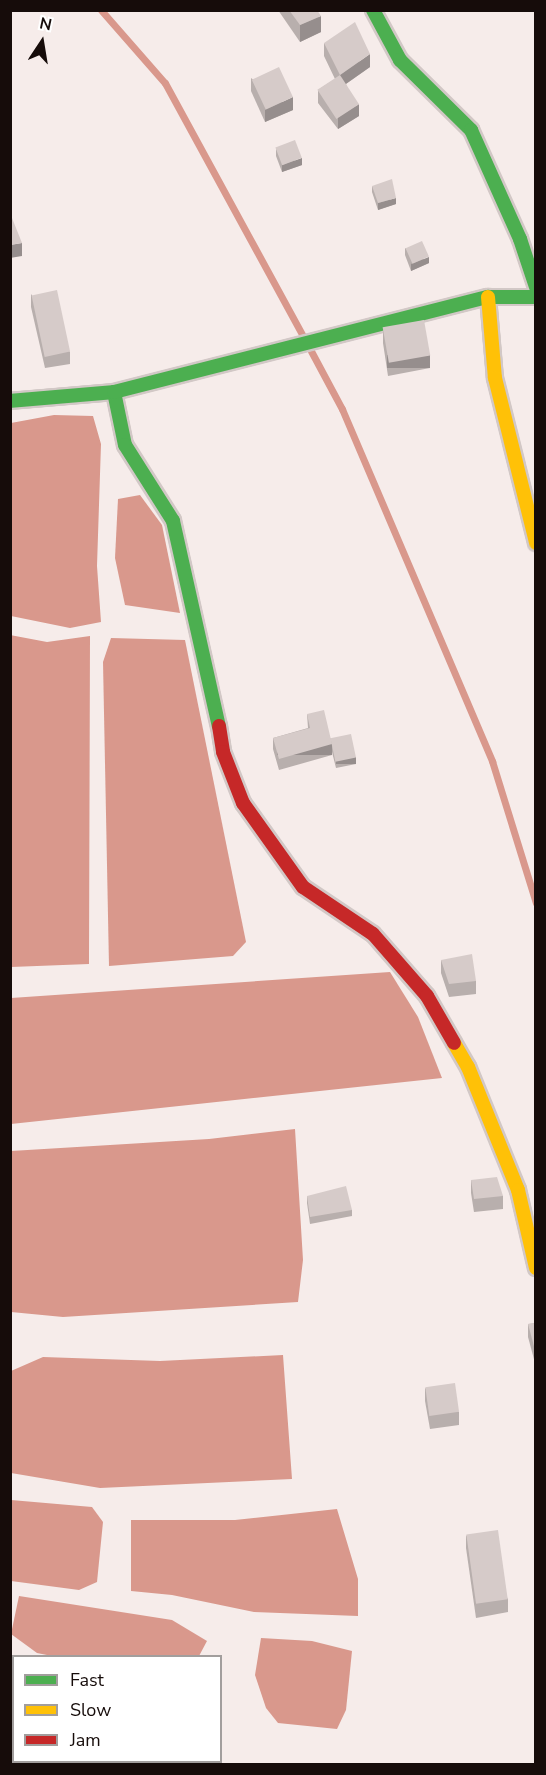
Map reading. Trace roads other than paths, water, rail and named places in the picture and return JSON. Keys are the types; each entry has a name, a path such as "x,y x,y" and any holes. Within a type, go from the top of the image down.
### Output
{"street":[{"path":"373,10 400,60 471,130 520,239 536,287"},
{"path":"488,297 495,378 536,543"},
{"path":"10,401 114,392 488,297 536,297"},
{"path":"114,392 125,445 173,521 213,686 223,752 243,803 303,887 372,934 427,996 468,1067 518,1190 536,1268"}],"waterway":[{"path":"101,10 165,83 303,336"},
{"path":"311,351 342,409 492,761 536,903"}]}
